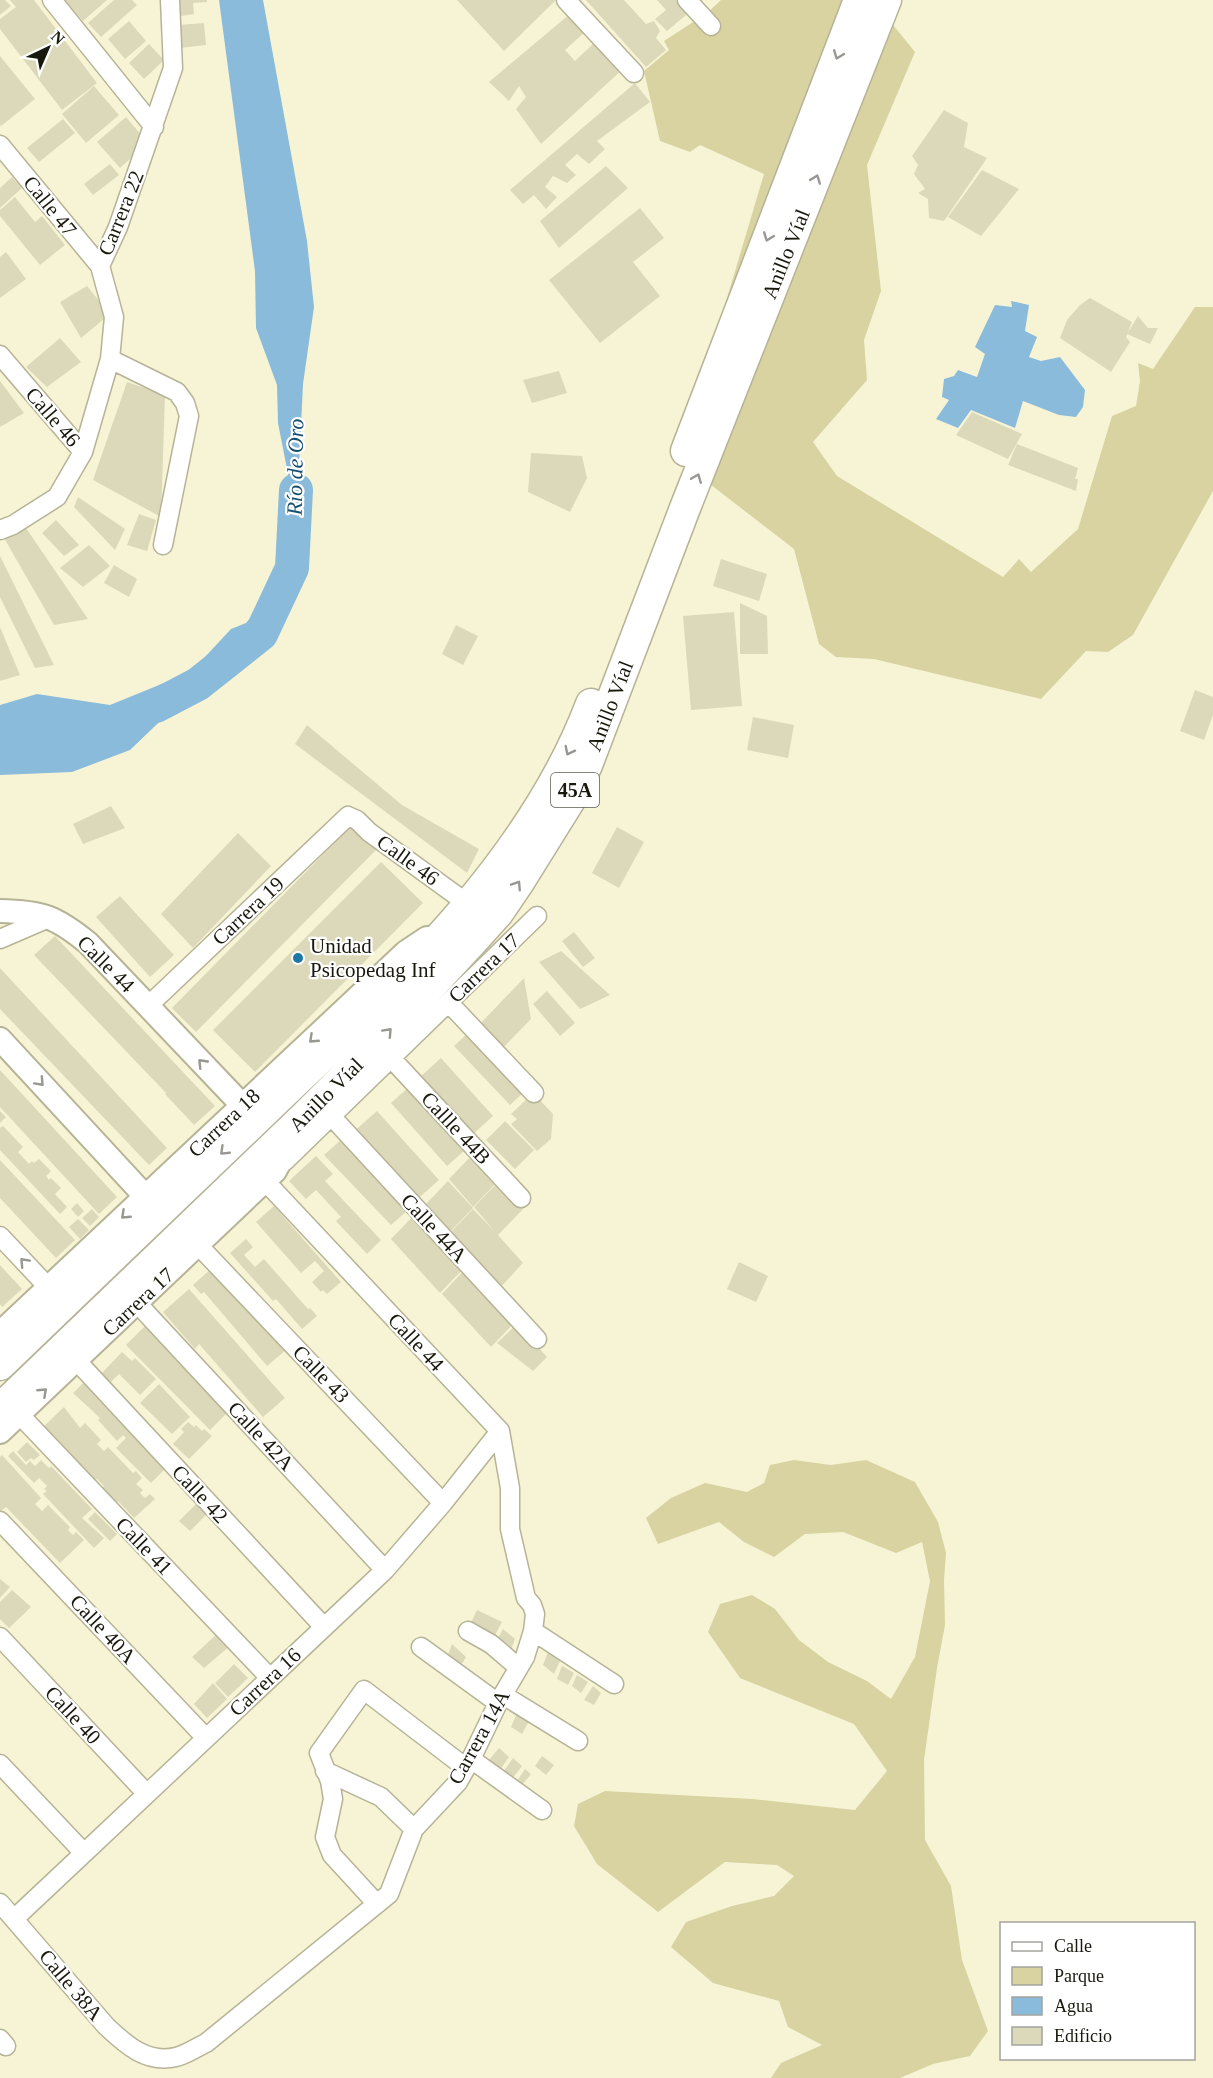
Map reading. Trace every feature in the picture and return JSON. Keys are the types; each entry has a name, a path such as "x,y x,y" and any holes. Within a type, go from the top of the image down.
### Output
{"highway":[{"name":"Anillo Víal","path":"0,1365 350,1029 461,912 494,873 528,823 553,782 586,717 859,0"},
{"name":"Anillo Víal","path":"10,1412 318,1116 374,1048 498,913 570,800 603,724 685,508 886,0"}],"street":[{"path":"52,0 154,127"},
{"name":"Carrera 22","path":"0,530 13,525 57,497 83,452 110,359 114,317 100,266 118,227 173,68 170,0"},
{"path":"566,0 634,73"},
{"path":"687,0 711,26"},
{"name":"Calle 47","path":"0,145 100,266"},
{"name":"Calle 46","path":"0,355 83,452"},
{"path":"110,359 177,392 185,403 189,416 163,545"},
{"name":"Calle 46","path":"348,816 357,820 461,912"},
{"name":"Carrera 19","path":"148,1006 348,816"},
{"name":"Calle 44","path":"0,911 33,912 51,917 68,926 88,943 243,1106"},
{"name":"Carrera 18","path":"0,1333 406,952 461,912"},
{"name":"Carrera 17","path":"0,1432 10,1412 76,1360 199,1246 270,1176 318,1116 391,1058 537,916"},
{"path":"0,939 51,917"},
{"path":"448,1003 534,1093"},
{"path":"0,1039 145,1196"},
{"name":"Callle 44B","path":"391,1058 521,1198"},
{"name":"Calle 44A","path":"318,1116 537,1339"},
{"name":"Calle 44","path":"270,1176 500,1431"},
{"path":"0,1236 48,1287"},
{"name":"Calle 43","path":"199,1246 443,1503"},
{"name":"Calle 42A","path":"137,1303 385,1570"},
{"name":"Calle 42","path":"76,1360 324,1627"},
{"name":"Calle 41","path":"10,1412 270,1678"},
{"name":"Carrera 16","path":"14,1919 385,1570 443,1503 500,1431"},
{"name":"Carrera 14A","path":"149,2058 176,2057 206,2043 389,1894 414,1830 458,1782 525,1657 533,1631 535,1614 526,1598 510,1529 510,1488 500,1431"},
{"name":"Calle 40A","path":"0,1521 206,1738"},
{"path":"468,1631 491,1644 518,1667"},
{"path":"533,1631 614,1684"},
{"name":"Calle 40","path":"0,1637 147,1794"},
{"path":"421,1647 501,1699 578,1741"},
{"path":"376,1904 332,1855 325,1837 333,1799 330,1781 319,1753 364,1690 468,1763 542,1810"},
{"path":"0,1764 84,1853"},
{"path":"325,1771 381,1797 414,1830"},
{"name":"Calle 38A","path":"0,1903 106,2026 125,2045 149,2058"}],"green space":[{"path":"721,0 849,0 722,315 764,174 700,145 690,152 660,141 644,71 669,50 664,41 707,13"},
{"path":"893,25 915,52 867,165 881,291 864,340 867,380 813,442 837,476 1003,577 1019,559 1031,572 1078,529 1112,416 1136,406 1140,381 1138,363 1153,369 1195,307 1213,307 1213,491 1133,635 1108,652 1086,651 1041,699 874,659 836,657 819,644 794,549 706,481"},
{"path":"794,1460 831,1465 866,1460 915,1482 938,1522 946,1553 945,1625 924,1760 925,1840 951,1886 962,1960 988,2031 970,2056 933,2064 900,2078 771,2078 781,2063 822,2045 788,2027 779,2001 713,1983 671,1947 686,1922 732,1906 774,1896 794,1876 777,1865 725,1862 658,1912 597,1864 574,1826 578,1804 605,1791 752,1799 855,1810 887,1771 854,1724 740,1678 708,1632 720,1604 752,1595 775,1609 799,1640 828,1662 867,1681 891,1699 915,1657 930,1581 922,1542 896,1553 843,1532 805,1534 774,1557 744,1542 719,1522 658,1544 646,1518 671,1498 705,1483 747,1492 764,1483 770,1465"}],"water":[{"path":"219,0 263,0 307,241 314,307 303,384 296,529 277,578 285,599 130,750 72,772 0,775 0,705 37,694 110,705 191,672 231,629 246,623 263,604 278,563 279,527 289,479 278,423 277,385 256,328 255,271"},
{"path":"1011,301 1029,305 1025,331 1037,337 1029,357 1041,361 1060,357 1085,390 1083,407 1076,417 1059,415 1023,401 1015,428 971,410 958,428 936,419 949,400 942,397 944,379 954,376 958,370 977,377 985,354 975,347 995,305 1012,307"}],"building":[{"path":"0,0 5,0 11,6 0,15"},
{"path":"10,0 34,0 97,83 62,110 0,29 0,19 16,7"},
{"path":"65,0 107,0 83,21"},
{"path":"114,0 132,0 137,5 101,37 88,23"},
{"path":"180,0 207,0 207,2 193,3 194,14 181,16"},
{"path":"457,0 556,0 504,51"},
{"path":"586,0 624,0 646,24 654,21 660,31 656,38 666,50 646,67"},
{"path":"657,0 682,0 692,10 667,31 655,19 666,10"},
{"path":"571,13 587,30 565,50 575,61 595,42 623,69 541,144 516,109 526,97 519,86 509,101 489,82"},
{"path":"129,21 146,41 125,59 108,39"},
{"path":"204,23 206,45 180,48 178,25"},
{"path":"149,44 164,60 144,79 129,63"},
{"path":"0,56 35,99 1,126 0,125"},
{"path":"635,83 650,102 597,141 605,149 589,164 577,154 565,165 576,175 567,183 553,176 545,187 557,197 546,209 534,195 523,204 510,190"},
{"path":"94,86 119,115 86,143 62,114"},
{"path":"944,110 968,123 964,147 987,158 944,221 929,218 928,199 918,193 925,189 914,174 918,165 912,156"},
{"path":"126,117 148,143 120,168 97,142"},
{"path":"63,119 75,133 39,162 27,148"},
{"path":"110,164 119,175 93,195 84,184"},
{"path":"606,166 628,188 559,248 540,221"},
{"path":"982,170 1019,189 981,236 948,217"},
{"path":"12,177 22,188 0,208 0,188"},
{"path":"15,197 35,222 42,216 65,245 40,265 0,216 0,210"},
{"path":"640,208 664,238 633,262 660,296 600,343 549,280"},
{"path":"6,252 26,279 0,298 0,257"},
{"path":"87,286 110,314 81,338 60,302"},
{"path":"1090,298 1132,322 1126,337 1130,342 1111,372 1060,338 1067,320 1080,305"},
{"path":"1138,316 1148,328 1158,328 1150,344 1127,334"},
{"path":"60,338 81,362 47,387 26,367"},
{"path":"559,371 567,393 532,403 523,380"},
{"path":"0,381 24,413 0,427"},
{"path":"127,382 165,395 161,517 93,480"},
{"path":"972,412 1022,434 1008,459 956,435"},
{"path":"1017,444 1078,468 1075,479 1078,479 1076,491 1008,465"},
{"path":"531,453 582,456 587,478 570,512 528,492"},
{"path":"78,497 125,529 115,550 74,507"},
{"path":"139,514 156,520 147,551 127,545"},
{"path":"56,520 79,545 64,556 42,533"},
{"path":"26,528 88,619 54,625 4,538"},
{"path":"89,545 110,566 83,587 60,568"},
{"path":"0,556 54,665 35,668 0,597"},
{"path":"721,559 767,574 759,601 713,586"},
{"path":"114,565 137,579 129,597 104,583"},
{"path":"740,603 767,616 768,654 740,654"},
{"path":"734,612 742,706 691,710 683,616"},
{"path":"456,625 478,636 463,665 442,654"},
{"path":"0,627 20,675 0,681"},
{"path":"1195,690 1213,697 1213,715 1204,740 1180,731"},
{"path":"753,717 794,725 788,758 747,750"},
{"path":"307,725 402,805 479,849 467,873 295,744"},
{"path":"111,806 125,828 83,844 73,824"},
{"path":"351,826 377,849 196,1032 172,1008"},
{"path":"617,827 644,842 619,888 592,873"},
{"path":"238,833 271,866 193,948 161,914"},
{"path":"381,862 423,903 255,1072 213,1030"},
{"path":"120,896 174,955 150,977 96,917"},
{"path":"574,932 595,958 583,967 562,941"},
{"path":"55,936 215,1106 194,1125 34,955"},
{"path":"561,951 610,995 580,1009 539,962"},
{"path":"0,968 167,1148 149,1165 0,1009"},
{"path":"524,978 531,1019 503,1048 479,1025"},
{"path":"547,991 575,1023 560,1036 533,1004"},
{"path":"469,1032 524,1092 510,1105 454,1046"},
{"path":"441,1058 493,1116 471,1136 419,1078"},
{"path":"0,1070 117,1197 99,1214 0,1107"},
{"path":"409,1087 465,1150 447,1166 391,1103"},
{"path":"533,1093 553,1114 551,1139 537,1151 511,1124 517,1119 511,1114"},
{"path":"0,1111 6,1117 0,1123"},
{"path":"377,1111 439,1180 413,1203 350,1135"},
{"path":"505,1121 534,1150 515,1169 486,1140"},
{"path":"3,1126 23,1147 18,1152 29,1164 39,1159 51,1171 46,1176 61,1188 55,1194 67,1207 60,1214 0,1150 0,1128"},
{"path":"342,1139 409,1209 391,1225 324,1155"},
{"path":"475,1152 500,1179 473,1207 449,1179"},
{"path":"316,1156 333,1174 325,1181 381,1240 367,1254 336,1221 341,1217 316,1190 306,1199 289,1181"},
{"path":"0,1160 75,1240 56,1258 0,1198"},
{"path":"500,1180 525,1207 498,1235 523,1263 497,1291 447,1236 473,1209 495,1232 474,1207"},
{"path":"448,1181 473,1208 446,1236 422,1208"},
{"path":"77,1203 84,1211 78,1217 71,1209"},
{"path":"274,1206 341,1282 327,1294 323,1290 321,1292 312,1282 324,1271 315,1261 301,1273 256,1222"},
{"path":"92,1209 99,1217 90,1226 82,1218"},
{"path":"417,1212 467,1265 440,1293 391,1239"},
{"path":"78,1219 89,1230 80,1239 69,1227"},
{"path":"246,1239 253,1247 244,1255 255,1267 264,1259 308,1309 310,1308 317,1316 302,1329 230,1253"},
{"path":"739,1262 768,1276 756,1302 727,1289"},
{"path":"0,1265 22,1289 2,1307 0,1304"},
{"path":"468,1266 518,1319 491,1347 442,1294"},
{"path":"212,1268 275,1341 277,1340 286,1350 267,1366 204,1292 201,1294 193,1285"},
{"path":"189,1289 285,1398 263,1417 199,1344 195,1349 163,1312"},
{"path":"148,1323 230,1410 210,1430 126,1345"},
{"path":"517,1324 547,1357 533,1371 497,1343"},
{"path":"122,1352 132,1361 135,1358 156,1379 140,1395 119,1374 110,1383 101,1374"},
{"path":"87,1379 167,1467 151,1483 116,1448 126,1438 123,1435 117,1441 98,1420 100,1418 73,1393"},
{"path":"159,1384 190,1417 172,1434 140,1403"},
{"path":"64,1407 80,1428 85,1423 101,1440 97,1444 104,1451 108,1447 133,1473 136,1471 142,1478 136,1484 143,1490 140,1493 145,1498 150,1494 155,1499 134,1518 118,1501 114,1505 100,1490 104,1486 97,1479 93,1482 42,1428"},
{"path":"188,1422 194,1427 196,1425 202,1431 204,1429 212,1436 189,1459 173,1444 184,1432 181,1429"},
{"path":"27,1442 40,1455 26,1462 17,1452"},
{"path":"13,1451 26,1465 30,1461 35,1466 41,1460 49,1468 51,1466 92,1509 82,1518 104,1538 94,1548 43,1494 47,1491 44,1489 47,1486 39,1478 34,1483 8,1456"},
{"path":"2,1455 41,1498 35,1504 42,1511 48,1505 70,1527 68,1530 73,1535 76,1532 84,1540 60,1563 6,1507 0,1512 0,1457"},
{"path":"199,1501 210,1511 190,1531 179,1521"},
{"path":"95,1512 117,1534 110,1541 88,1519"},
{"path":"0,1579 10,1587 0,1598"},
{"path":"12,1590 31,1607 9,1628 0,1619 0,1602"},
{"path":"477,1610 502,1622 492,1641 469,1627"},
{"path":"503,1629 515,1639 511,1650 496,1642"},
{"path":"218,1633 231,1645 204,1668 192,1657"},
{"path":"452,1644 466,1657 460,1667 447,1657"},
{"path":"548,1652 560,1661 554,1674 543,1665"},
{"path":"234,1664 248,1678 228,1697 215,1683"},
{"path":"562,1666 574,1673 568,1685 557,1679"},
{"path":"577,1675 588,1682 581,1693 572,1686"},
{"path":"213,1683 227,1699 207,1718 194,1704"},
{"path":"593,1686 601,1693 594,1705 584,1700"},
{"path":"517,1713 529,1721 522,1734 511,1727"},
{"path":"499,1748 509,1757 500,1770 489,1760"},
{"path":"542,1756 554,1765 546,1775 535,1766"},
{"path":"513,1758 522,1766 512,1779 503,1772"},
{"path":"525,1769 531,1774 522,1785 517,1781"}],"waterway":[{"name":"Río de Oro","path":"156,706 198,684 261,634 292,568 296,490"}],"place":[{"name":"Unidad Psicopedag Inf","path":"298,958"}]}
